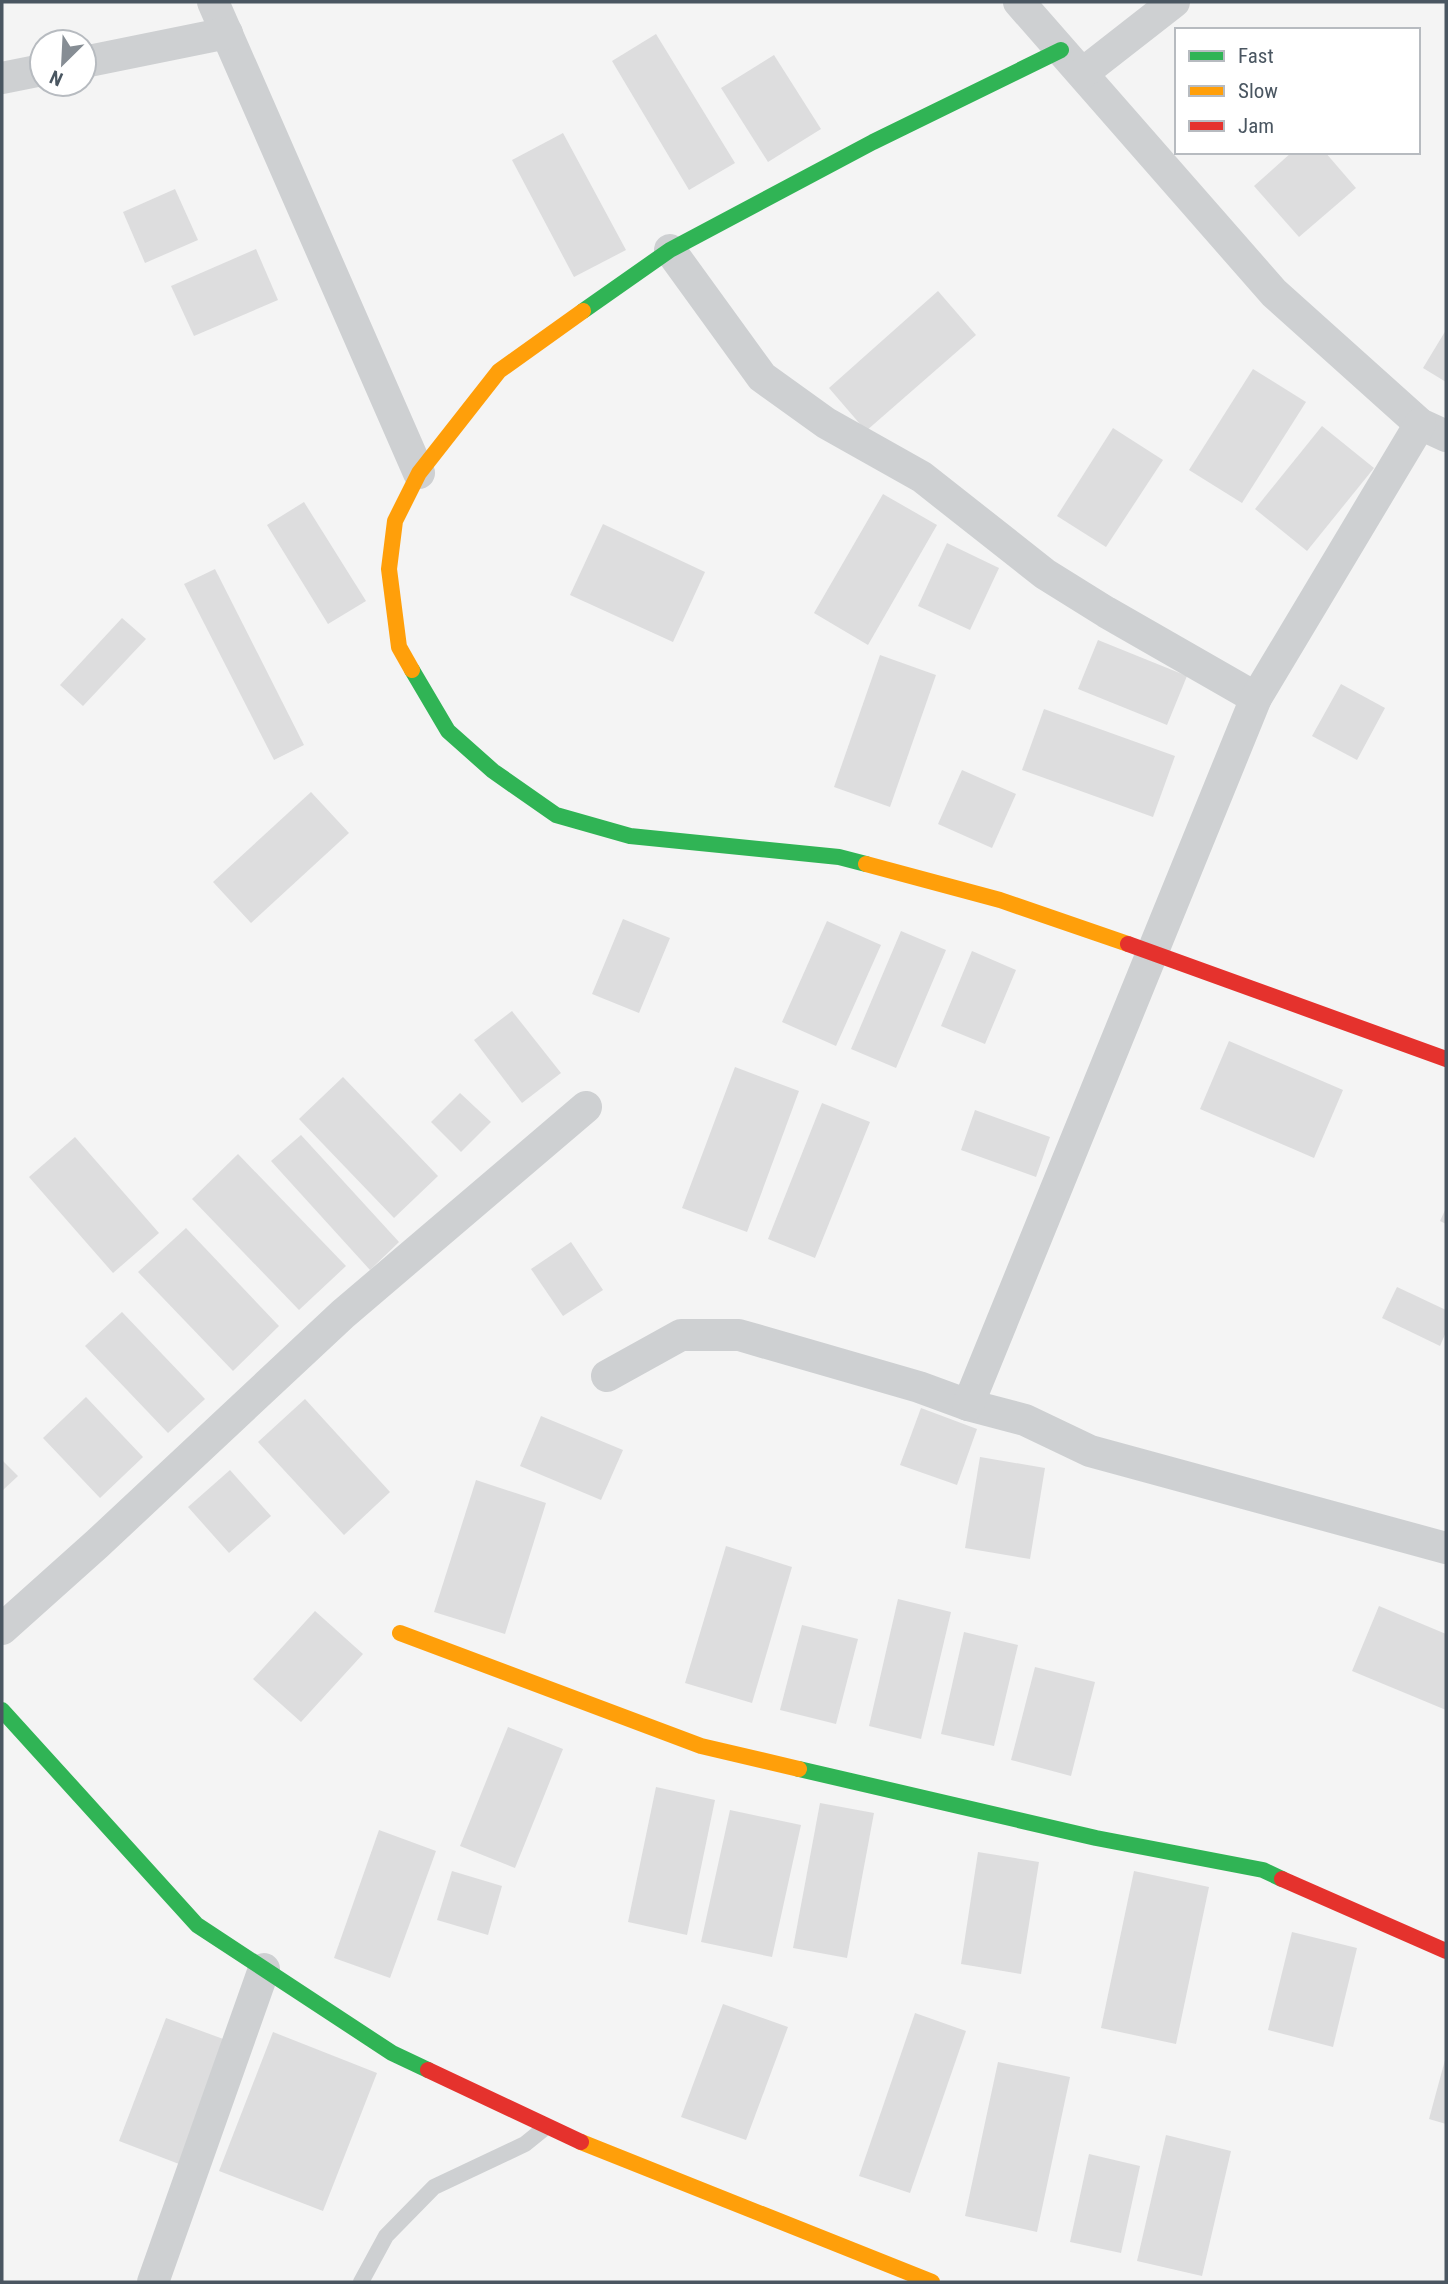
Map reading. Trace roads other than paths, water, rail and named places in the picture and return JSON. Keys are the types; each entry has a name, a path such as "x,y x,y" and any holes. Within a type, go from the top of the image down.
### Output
{"street":[{"path":"214,2 419,472"},
{"path":"968,1405 1256,698 1433,430 1274,293 1019,2"},
{"path":"1083,73 1174,2"},
{"path":"98,59 227,33"},
{"path":"1061,50 873,142 670,250 499,371 419,472 395,521 389,569 399,647 448,731 493,771 556,815 630,836 839,857 1000,900 1446,1059"},
{"path":"2,78 28,73"},
{"path":"670,250 762,377 826,423 922,477 1045,574 1105,612 1256,698"},
{"path":"2,1629 343,1314 586,1107"},
{"path":"607,1376 681,1335 739,1335 1025,1420 1090,1451 1446,1548"},
{"path":"400,1633 701,1746 1096,1838 1263,1870 1446,1951"},
{"path":"2,1710 197,1926 392,2053 546,2127 914,2280 932,2282"},
{"path":"153,2282 264,1969"}],"lane":[{"path":"361,2282 386,2236 434,2187 525,2144 546,2127"}]}
